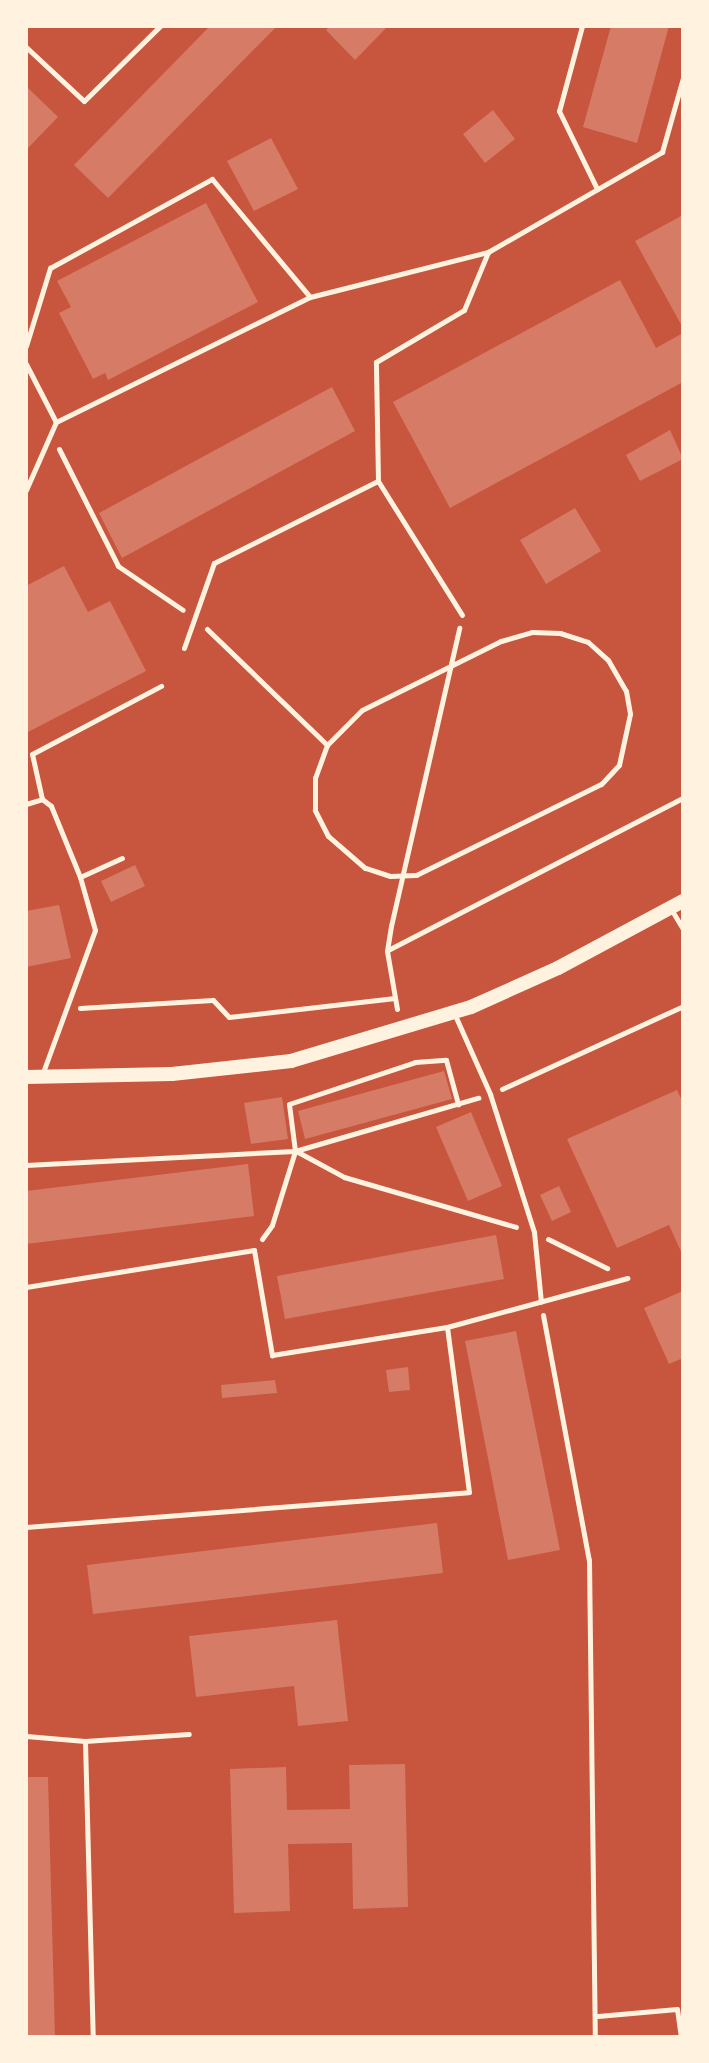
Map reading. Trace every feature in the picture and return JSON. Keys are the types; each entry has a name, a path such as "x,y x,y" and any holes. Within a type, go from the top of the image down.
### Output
{"main road":[{"path":"26,1077 172,1074 291,1061 454,1012 558,968 677,904"}],"lane":[{"path":"26,47 84,101 160,26"},
{"path":"582,26 559,111 597,189"},
{"path":"56,422 310,297 488,252 662,152 683,78"},
{"path":"26,346 50,268 212,179 310,297"},
{"path":"462,615 378,481 376,362 464,310 488,252"},
{"path":"26,364 56,422 53,437 26,490"},
{"path":"184,648 214,563 378,481"},
{"path":"42,1076 95,930 80,877 51,806 42,799 32,754 161,686"},
{"path":"26,804 42,799"},
{"path":"80,877 122,858"},
{"path":"677,904 683,929"},
{"path":"454,1012 490,1094 534,1232 541,1302"},
{"path":"26,1287 254,1250 272,1355 447,1327 627,1278"},
{"path":"26,1527 469,1492 447,1327"},
{"path":"26,1736 85,1741 189,1734"},
{"path":"85,1741 93,2037"}],"path":[{"path":"53,437 118,566 195,618 327,745"},
{"path":"397,1010 387,951 399,876 462,615"},
{"path":"532,632 560,633 588,642 608,660 626,691 628,739 619,765 581,797 439,867 399,876 365,868 328,836 315,810 315,778 327,745 362,710 501,641 532,632"},
{"path":"387,951 683,798"},
{"path":"67,1009 213,1000 229,1017 395,996"},
{"path":"254,1250 272,1225 295,1151 289,1104 415,1062 446,1060 458,1104"},
{"path":"26,1165 295,1151 344,1177 534,1232 627,1278"},
{"path":"541,1302 589,1560 598,2016 595,2037"},
{"path":"598,2016 677,2009 681,2037"}],"building":[{"path":"210,26 277,26 108,198 74,165"},
{"path":"330,26 388,26 355,60 326,30"},
{"path":"611,26 669,26 637,143 583,127"},
{"path":"26,86 58,117 26,150"},
{"path":"493,110 515,139 485,163 463,134"},
{"path":"271,138 298,189 254,211 227,161"},
{"path":"206,203 258,302 108,380 105,373 93,379 59,313 71,307 57,281"},
{"path":"683,215 683,328 635,241"},
{"path":"620,280 656,348 683,333 683,382 450,508 393,402"},
{"path":"332,387 355,431 122,558 99,513"},
{"path":"670,430 683,459 640,481 626,455"},
{"path":"575,508 601,551 546,584 520,540"},
{"path":"64,566 88,612 110,601 146,671 26,733 26,586"},
{"path":"135,865 145,886 111,902 101,881"},
{"path":"59,905 71,958 26,967 26,911"},
{"path":"444,1071 452,1099 305,1139 298,1111"},
{"path":"677,1090 683,1103 683,1256 669,1225 617,1248 567,1139"},
{"path":"282,1097 288,1139 251,1144 244,1103"},
{"path":"471,1112 502,1186 468,1201 436,1127"},
{"path":"248,1164 254,1216 26,1244 26,1191"},
{"path":"559,1186 571,1212 552,1221 540,1195"},
{"path":"496,1235 504,1279 285,1319 277,1276"},
{"path":"683,1291 683,1358 669,1364 644,1308"},
{"path":"516,1331 560,1550 508,1560 465,1341"},
{"path":"408,1367 410,1390 389,1392 386,1370"},
{"path":"275,1380 277,1393 222,1398 221,1385"},
{"path":"437,1523 443,1573 93,1614 87,1565"},
{"path":"337,1620 348,1721 298,1726 294,1686 196,1697 189,1636"},
{"path":"405,1764 408,1907 353,1909 352,1843 288,1844 290,1911 234,1913 230,1769 286,1767 287,1810 350,1809 349,1765"},
{"path":"26,1777 48,1777 55,2037 26,2037"}]}
